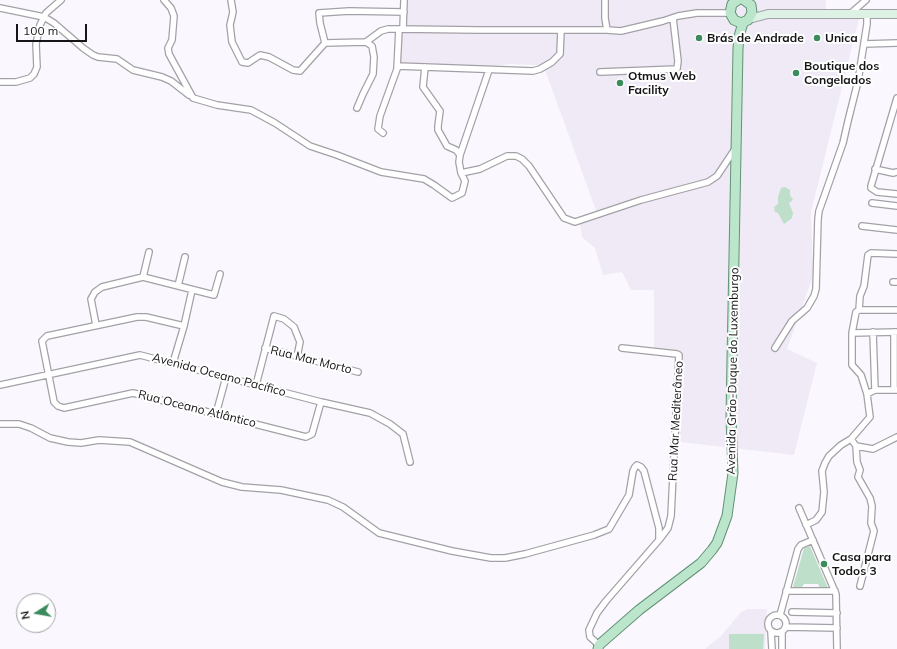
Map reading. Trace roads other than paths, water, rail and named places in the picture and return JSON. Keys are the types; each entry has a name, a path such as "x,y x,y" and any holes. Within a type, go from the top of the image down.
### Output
{"main road":[{"path":"735,1 730,7 730,13 732,18 742,21 752,14 747,2"},
{"name":"Avenida Grão-Duque do Luxemburgo","path":"598,647 639,610 702,563 721,536 727,516 733,473 732,388 736,148 739,36 742,21"}],"street":[{"path":"0,82 16,82 30,78 34,74 36,68 36,44 40,25 46,13 61,0"},
{"path":"164,0 171,8 174,16 172,40 168,48 169,54 193,98"},
{"path":"231,0 233,12 230,25 232,42 242,62 248,63 260,55 269,57 294,70 300,71 325,43 366,42 381,31 388,29 621,31 697,13 730,13"},
{"path":"383,133 378,129 380,116 397,66 404,12 404,0"},
{"path":"605,0 607,30"},
{"path":"850,14 866,0"},
{"path":"747,2 768,14"},
{"path":"0,8 44,17 82,48 93,55 117,59 133,70 171,80 193,98 217,105 251,110 275,123 310,146 381,172 424,179 452,198 462,193 465,181 461,173 460,155 489,70"},
{"path":"325,43 319,13 349,11 404,12"},
{"path":"742,21 768,14 897,14"},
{"path":"775,348 792,321 807,308 816,289 819,211 845,135 858,81 867,14"},
{"path":"600,72 677,69 678,61 673,18"},
{"path":"397,66 533,71 552,62 560,54 561,30"},
{"path":"358,108 362,94 373,74 374,57 372,46 366,42"},
{"path":"864,44 897,44"},
{"path":"425,67 423,87 440,111 438,130 447,146 456,150 460,155"},
{"path":"897,98 875,168 871,188 877,192 897,194"},
{"path":"461,173 480,168 507,156 516,156 522,159 529,166 564,218 575,222 641,200 708,182 717,176 736,148"},
{"path":"875,168 893,173 897,172"},
{"path":"872,203 897,206"},
{"path":"862,226 897,230"},
{"path":"142,277 149,252"},
{"path":"806,525 816,520 822,512 824,500 822,468 829,456 841,445 851,439 870,417 867,394 861,375 852,365 852,333 856,312 859,310 860,296 864,286 870,253 897,254"},
{"path":"178,286 185,257"},
{"path":"184,326 146,317 137,317 96,325 91,298 95,292 102,287 142,277 214,296 220,274"},
{"path":"173,363 184,326 192,290"},
{"path":"859,310 897,310"},
{"path":"256,385 274,316 284,319 294,327 300,342 298,357"},
{"name":"Rua Oceano Atlântico","path":"96,325 47,336 42,341 54,402 58,406 64,408 133,393 306,437 312,434 321,402"},
{"path":"873,332 875,390"},
{"path":"852,333 896,332 896,390 875,390 867,394"},
{"name":"Rua Mar Morto","path":"265,348 358,372"},
{"name":"Rua Mar Mediterâneo","path":"622,348 679,355 671,516 668,528 659,540"},
{"name":"Avenida Oceano Pacífico","path":"0,385 140,355 321,402 370,413 390,424 403,434 410,462"},
{"path":"216,414 226,377"},
{"path":"0,424 19,424 31,428 50,438 81,444 99,440 130,442 213,478 242,487 281,490 328,500 343,507 379,533 452,551 491,558 505,558 525,554 594,535 609,529 629,495 633,471 637,466 641,467 644,471 659,528 659,540 606,601 597,614 589,630 590,637 598,647"},
{"path":"856,446 873,449 897,437"},
{"path":"851,439 856,446 857,462 860,470 858,477 870,498 872,506 870,523 874,532 860,586"},
{"path":"799,508 837,597 837,649"},
{"path":"780,615 799,547 813,540"},
{"path":"786,591 835,591"},
{"path":"792,612 837,613"},
{"path":"772,649 771,632 768,626 769,620 773,616 780,615 785,619 786,627 782,633 782,649"},
{"path":"786,627 837,628"},
{"path":"771,632 776,634 782,633"}],"place":[{"name":"Brás de Andrade","path":"699,38"},
{"name":"Unica","path":"817,38"},
{"name":"Boutique dos Congelados","path":"796,73"},
{"name":"Otmus Web Facility","path":"620,83"},
{"name":"Casa para Todos 3","path":"824,564"}]}
